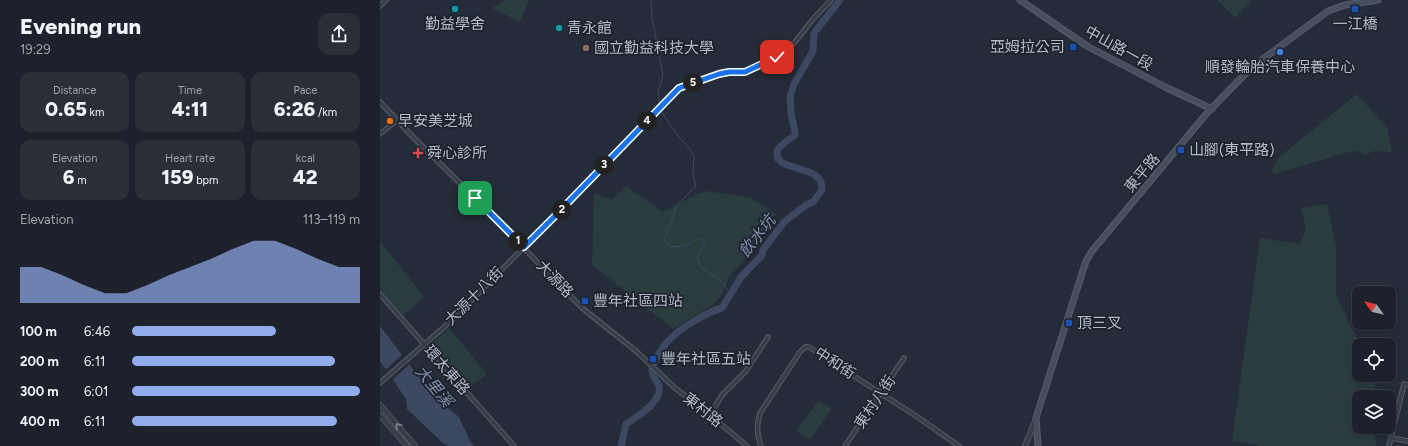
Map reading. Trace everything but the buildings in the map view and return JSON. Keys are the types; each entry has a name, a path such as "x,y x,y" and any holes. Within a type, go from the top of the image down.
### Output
{"main road":[{"name":"中山路一段","path":"1020,0 1087,46 1212,108"},
{"name":"東平路","path":"1036,418 1086,260 1092,251 1212,108 1255,64 1328,11 1345,6 1378,0"},
{"path":"1036,418 1038,446"}],"street":[{"path":"380,6 386,0"},
{"name":"大源十八街","path":"380,383 451,320 555,216 679,88 719,74 729,72 745,72 777,57 795,42 812,19 831,0"},
{"name":"大源路","path":"380,102 412,137 524,247 582,308 636,350 659,373"},
{"path":"380,134 397,120"},
{"name":"環太東路","path":"380,294 514,446"},
{"path":"710,415 722,395 746,371 768,337"},
{"name":"中和街","path":"761,446 757,433 757,422 760,414 800,352 805,347 813,348 942,433 959,446"},
{"name":"東村八街","path":"845,446 904,358"},
{"name":"東村路","path":"659,373 675,388 747,446"},
{"path":"1389,446 1406,384"},
{"path":"380,405 415,446"},
{"path":"380,415 407,446"},
{"name":"東平路","path":"1025,446 1036,418"},
{"path":"1391,438 1408,441"}],"shaded area":[{"path":"505,0 529,0 520,22 492,8"},
{"path":"1217,0 1252,0 1235,18"},
{"path":"1357,94 1387,128 1392,152 1374,151 1365,155 1359,151 1344,153 1274,174 1272,170 1278,158"},
{"path":"626,186 663,212 693,196 707,191 751,198 776,214 768,222 751,252 729,277 723,293 714,304 673,329 592,265 594,193 612,200"},
{"path":"1327,204 1336,247 1336,295 1357,338 1352,338 1352,382 1375,382 1374,390 1352,390 1352,434 1375,434 1376,446 1258,446 1232,441 1260,238 1300,244 1306,229 1301,208"},
{"path":"380,241 424,297 403,316 380,290"},
{"path":"449,328 487,374 469,388 432,347 432,343"},
{"path":"818,401 832,408 810,440 796,431"}],"water":[{"path":"380,326 434,397 459,417 470,441 474,446 449,446 443,443 407,409 406,399 380,361"}],"pier":[{"path":"404,353 411,363 391,381 384,371"}],"waterway":[{"path":"651,0 652,18 663,75 658,93 660,103"},
{"name":"飲水坑","path":"621,446 626,424 648,408 657,397 659,386 652,374 652,367 666,343 679,331 694,321 722,308 741,277 762,255 763,250 784,222 806,205 813,202 822,190 820,181 815,175 781,162 777,157 778,149 795,135 791,114 790,97 794,84 813,51 814,33 840,0"},
{"path":"661,111 673,129 694,155 693,176 696,186 677,205 664,241 673,247 687,245 699,238 705,242 697,259 702,268 721,280 731,295"}],"place":[{"name":"勤益學舍","path":"455,9"},
{"name":"一江橋","path":"1355,9"},
{"name":"青永館","path":"559,28"},
{"name":"亞姆拉公司","path":"1073,47"},
{"name":"國立勤益科技大學","path":"586,48"},
{"name":"順發輪胎汽車保養中心","path":"1280,52"},
{"name":"早安美芝城","path":"390,121"},
{"name":"山腳(東平路)","path":"1181,150"},
{"name":"舜心診所","path":"418,153"},
{"name":"豐年社區四站","path":"585,301"},
{"name":"頂三叉","path":"1069,323"},
{"name":"豐年社區五站","path":"653,359"}],"route":[{"path":"475,198 524,247 679,88 719,74 729,72 745,72 777,57"}],"water label":[{"name":"大里溪","path":"434,386"}]}
